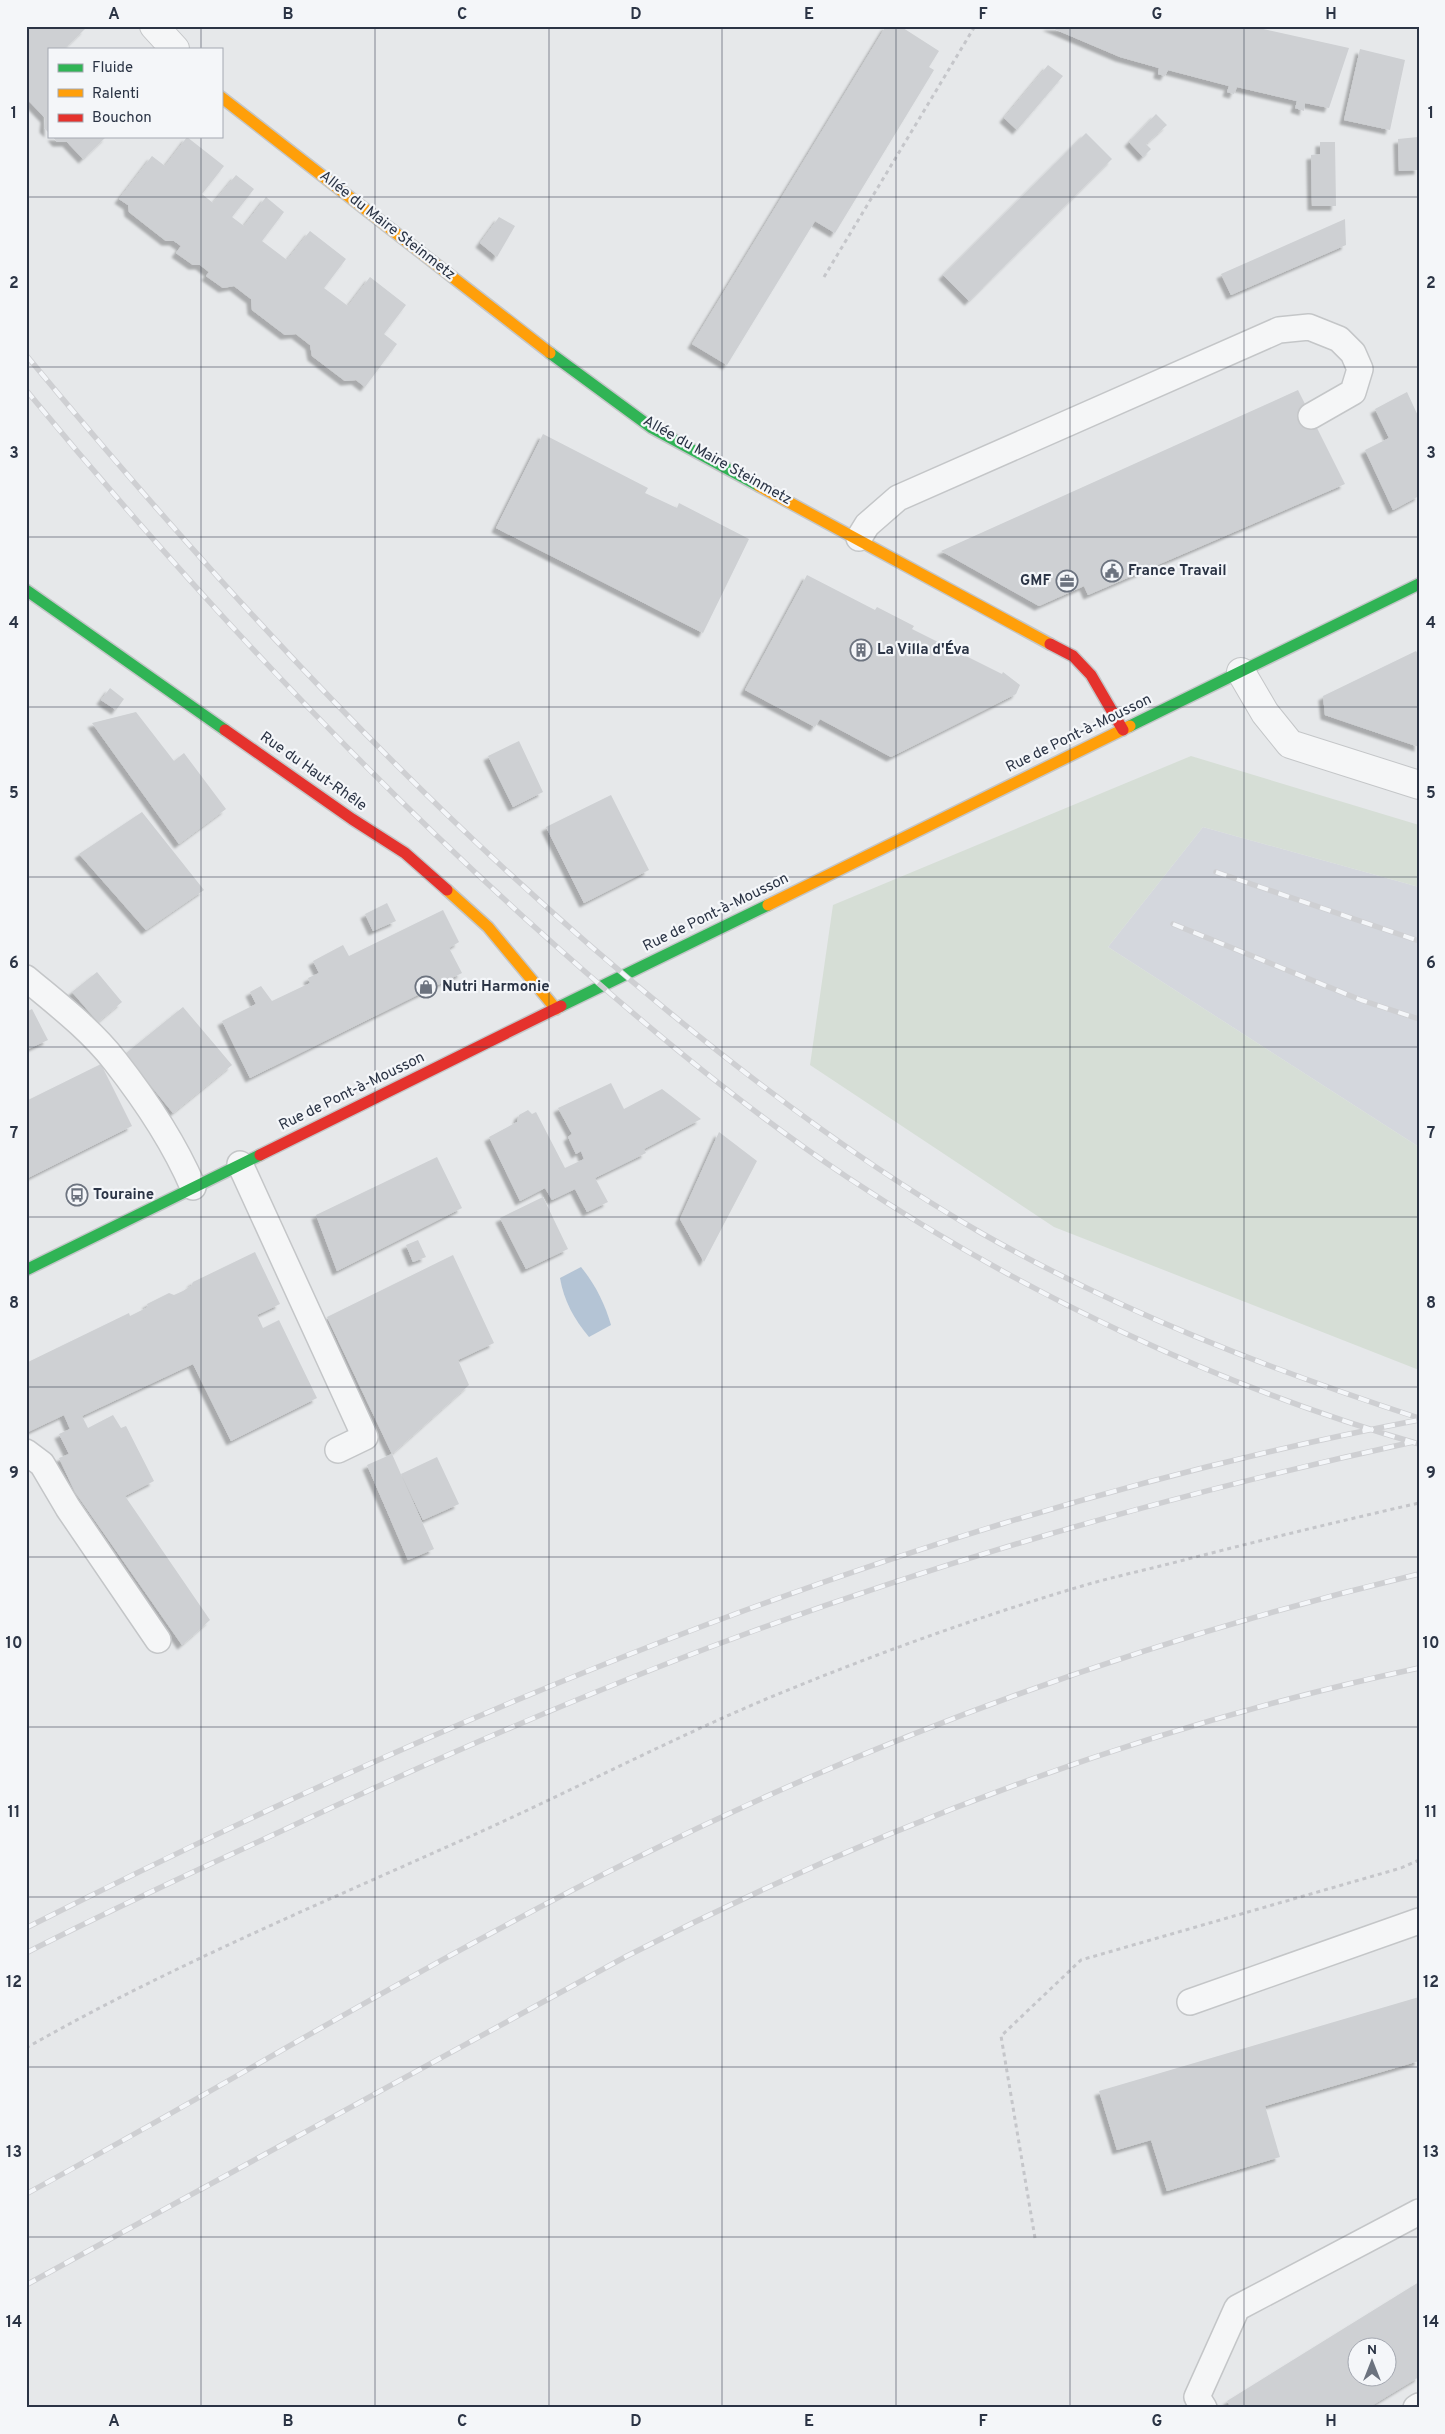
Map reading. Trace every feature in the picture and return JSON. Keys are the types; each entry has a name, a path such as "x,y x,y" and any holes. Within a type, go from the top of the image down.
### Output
{"street":[{"path":"154,26 175,48"},
{"name":"Allée du Maire Steinmetz","path":"222,98 528,336 652,428 859,538 1073,656 1091,675 1123,730"},
{"name":"Rue de Pont-à-Mousson","path":"26,1270 1419,584"},
{"name":"Rue du Haut-Rhêle","path":"26,590 344,813 405,852 488,927 556,1009"},
{"path":"1241,672 1266,713 1290,744 1419,785"}],"lane":[{"path":"859,538 867,525 898,498 1279,330 1309,327 1339,339 1353,353 1360,369 1353,392 1311,416"},
{"path":"26,978 72,1016 115,1060 184,1166 193,1188"},
{"path":"240,1164 365,1437 338,1450"},
{"path":"26,1452 42,1464 68,1508 158,1640"},
{"path":"1190,2002 1419,1921"},
{"path":"1204,2408 1197,2397 1237,2308 1419,2212"}],"path":[{"path":"824,277 975,26"},
{"path":"26,2048 144,1987 286,1920 481,1832 651,1749 784,1691 905,1645 1083,1586 1419,1503"},
{"path":"1035,2238 1000,2036 1081,1960 1402,1868 1419,1860"}],"shaded area":[{"path":"1191,756 1419,825 1419,887 1203,827 1108,947 1419,1147 1419,1370 1054,1227 810,1065 833,905"},
{"path":"1203,827 1419,887 1419,1147 1108,947"}],"water":[{"path":"581,1267 599,1295 611,1325 589,1337 570,1309 560,1278"}],"building":[{"path":"26,26 83,26 85,29 65,48 48,48 48,132 44,128 45,118 26,98"},
{"path":"886,26 900,26 939,51 929,67 934,70 835,233 815,221 727,365 692,344"},
{"path":"1047,26 1250,26 1349,48 1329,108 1305,103 1304,111 1295,108 1297,101 1237,87 1234,94 1227,92 1229,86 1168,70 1165,76 1158,74 1159,68 1120,57"},
{"path":"1360,49 1405,60 1390,130 1344,120"},
{"path":"1048,65 1063,76 1017,130 1004,118"},
{"path":"1156,114 1167,125 1146,144 1151,149 1143,157 1129,142"},
{"path":"1086,133 1112,159 969,301 943,275"},
{"path":"1418,137 1419,170 1399,171 1398,139"},
{"path":"54,138 105,138 83,159 67,142 57,142"},
{"path":"186,138 188,138 224,166 202,194 213,203 236,175 254,189 232,217 244,226 266,197 284,212 262,241 287,260 310,231 346,259 324,288 348,306 370,277 406,305 384,334 397,344 365,387 356,380 345,381 312,356 310,345 296,334 285,335 252,310 251,299 234,286 223,288 206,276 209,272 200,265 193,265 176,253 181,246 174,241 166,241 129,212 128,205 119,199 152,156 165,166"},
{"path":"1320,142 1335,142 1336,206 1312,206 1311,155 1320,154"},
{"path":"499,217 515,226 497,257 480,243"},
{"path":"1345,219 1346,245 1231,295 1221,274"},
{"path":"1298,390 1345,484 1088,595 1084,586 1039,606 941,551"},
{"path":"1407,392 1419,418 1419,496 1393,510 1365,450 1389,438 1375,409"},
{"path":"543,434 648,488 645,493 677,508 679,503 749,539 703,633 496,528"},
{"name":"La Villa d'Éva","path":"807,575 875,610 877,607 914,626 912,629 1002,674 1003,672 1020,685 1016,694 891,757 820,719 815,727 745,690"},
{"path":"1416,651 1419,656 1419,747 1325,715 1323,696"},
{"path":"110,688 124,699 116,710 101,700"},
{"path":"136,712 174,761 184,753 226,809 179,844 92,723"},
{"path":"519,741 543,792 513,807 488,756"},
{"path":"611,795 649,870 584,903 546,827"},
{"path":"142,812 204,890 146,930 79,854"},
{"path":"387,903 396,921 373,931 365,914"},
{"path":"443,910 459,942 449,948 462,973 250,1078 222,1021 256,1004 250,992 261,986 272,1001 310,983 308,978 319,973 313,961 343,945 349,956"},
{"path":"97,972 122,1002 98,1022 72,992"},
{"path":"183,1007 232,1065 173,1113 125,1054"},
{"path":"32,1009 48,1040 26,1050 26,1012"},
{"path":"101,1064 132,1126 26,1179 26,1101"},
{"path":"611,1083 624,1109 662,1089 701,1119 644,1149 646,1153 595,1178 608,1202 587,1212 575,1189 552,1200 545,1188 520,1201 489,1137 517,1122 519,1115 528,1110 532,1114 536,1112 565,1168 584,1159 581,1151 576,1154 568,1137 572,1134 558,1108"},
{"path":"719,1132 757,1161 704,1262 680,1219"},
{"path":"437,1157 462,1208 337,1271 316,1215"},
{"path":"543,1197 568,1249 526,1269 500,1218"},
{"path":"418,1240 426,1257 413,1262 406,1245"},
{"path":"255,1252 280,1304 257,1315 263,1328 279,1320 317,1398 231,1441 193,1364 82,1416 88,1428 113,1415 121,1428 126,1426 154,1481 125,1496 210,1620 182,1645 75,1492 59,1458 69,1454 59,1434 70,1429 64,1415 26,1433 26,1363 129,1313 130,1316 148,1307 147,1304 169,1293 174,1295 183,1291 191,1286 193,1282"},
{"path":"453,1255 494,1343 458,1360 469,1385 392,1454 327,1317"},
{"path":"392,1454 434,1549 408,1560 367,1465"},
{"path":"437,1457 459,1504 423,1520 401,1474"},
{"path":"1419,1997 1419,2061 1265,2106 1280,2157 1167,2191 1151,2140 1117,2150 1099,2091"},
{"path":"1419,2282 1419,2377 1368,2408 1231,2408 1227,2401"}],"railway":[{"path":"26,355 100,443 253,615 413,781 496,861 581,938 744,1072 821,1129 901,1184 983,1234 1035,1262 1088,1289 1196,1337 1307,1380 1419,1418"},
{"path":"26,390 144,529 330,730 461,859 528,921 605,989 723,1087 847,1177 982,1260 1052,1297 1195,1365 1344,1421 1419,1444"},
{"path":"1216,872 1419,941"},
{"path":"1173,924 1361,1000 1419,1019"},
{"path":"26,1928 192,1846 361,1768 532,1694 705,1625 880,1563 1057,1507 1237,1459 1419,1420"},
{"path":"26,1953 181,1878 450,1754 568,1703 748,1633 911,1577 1077,1526 1244,1481 1413,1442"},
{"path":"26,2194 479,1940 555,1899 727,1814 920,1732 1117,1660 1317,1600 1419,1574"},
{"path":"26,2285 627,1956 722,1909 818,1865 915,1824 1013,1786 1113,1751 1214,1720 1316,1692 1419,1668"}],"traffic: fast":[{"path":"550,353 652,428 759,486"},
{"path":"1130,726 1419,584"},
{"path":"26,590 225,730"},
{"path":"561,1006 768,905"},
{"path":"26,1270 260,1155"}],"traffic: slow":[{"path":"222,98 550,353"},
{"path":"759,486 1050,644"},
{"path":"768,905 1130,726"},
{"path":"447,890 488,927 556,1009"}],"traffic: jam":[{"path":"1050,644 1073,656 1091,675 1123,730"},
{"path":"225,730 352,819 405,853 447,890"},
{"path":"260,1155 561,1006"}],"place":[{"name":"France Travail","path":"1112,571"},
{"name":"GMF","path":"1067,581"},
{"name":"La Villa d'Éva","path":"861,650"},
{"name":"Nutri Harmonie","path":"426,987"},
{"name":"Touraine","path":"77,1195"}]}
